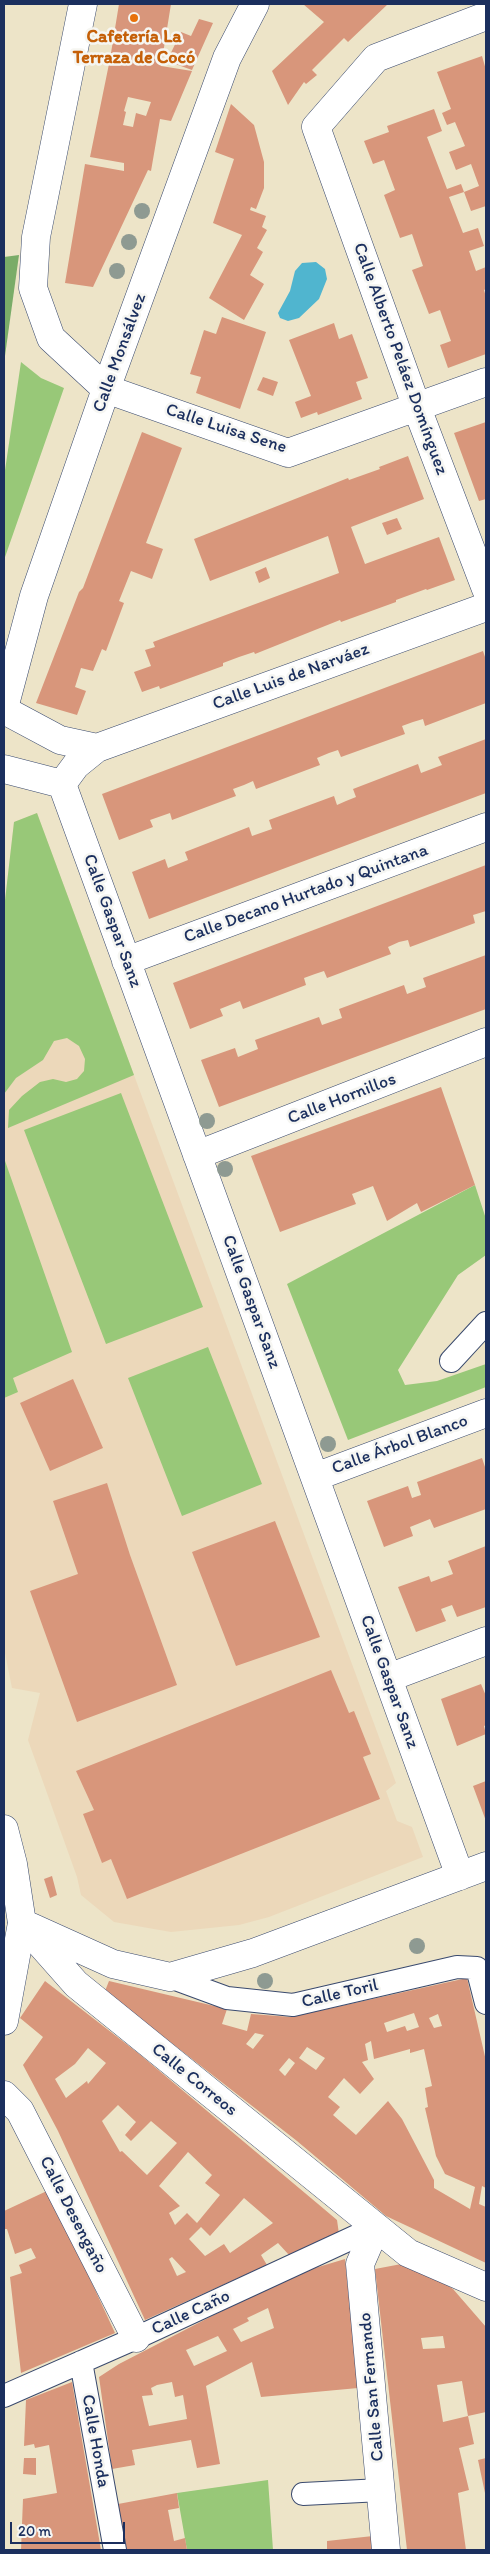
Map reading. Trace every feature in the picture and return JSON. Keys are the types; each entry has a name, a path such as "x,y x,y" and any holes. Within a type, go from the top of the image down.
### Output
{"street":[{"path":"83,4 36,236 33,288 51,338 106,389"},
{"name":"Calle Monsálvez","path":"4,709 34,596 106,389 227,58 254,4"},
{"name":"Calle Alberto Peláez Domínguez","path":"486,16 376,58 316,127 417,408 486,589"},
{"name":"Calle Luisa Sene","path":"106,389 288,452 417,408 486,382"},
{"name":"Calle Luis de Narváez","path":"62,784 76,765 96,748 486,607"},
{"path":"4,709 60,740 96,748"},
{"path":"4,769 62,784"},
{"name":"Calle Gaspar Sanz","path":"62,784 460,1876"},
{"name":"Calle Decano Hurtado y Quintana","path":"126,961 486,827"},
{"name":"Calle Hornillos","path":"197,1155 484,1049"},
{"name":"Calle Árbol Blanco","path":"315,1477 486,1413"},
{"path":"388,1678 486,1640"},
{"path":"4,1829 13,1864 22,1923 4,2021"},
{"name":"Calle Toril","path":"22,1923 113,1964 170,1977 252,1954 486,1866"},
{"name":"Calle Correos","path":"22,1923 76,1984 408,2253 486,2287"},
{"name":"Calle Desengaño","path":"4,2096 20,2111 136,2338"},
{"name":"Calle San Fernando","path":"376,2227 360,2264 386,2550"}],"lane":[{"path":"451,1362 486,1323"},
{"name":"Calle Toril","path":"170,1977 227,1998 293,2005 457,1967 476,1968 486,2003"},
{"name":"Calle Caño","path":"4,2396 136,2338 376,2227"},
{"name":"Calle Honda","path":"81,2362 115,2550"},
{"path":"303,2494 381,2490"}],"shaded area":[{"path":"37,813 396,1783 386,1791 397,1821 412,1827 423,1857 269,1917 239,1925 171,1932 114,1922 81,1895 77,1877 28,1740 40,1693 12,1688 4,1648 4,909 14,822"}],"green space":[{"path":"19,255 4,363 4,257"},
{"path":"21,362 41,378 64,388 4,560 4,477"},
{"path":"37,813 134,1075 8,1128 9,1110 22,1096 40,1082 53,1079 66,1082 77,1079 84,1071 85,1059 79,1046 67,1038 54,1041 43,1060 16,1078 4,1094 4,909 14,822"},
{"path":"121,1093 203,1307 106,1344 24,1130"},
{"path":"4,1158 72,1352 13,1378 18,1392 4,1398"},
{"path":"475,1185 486,1219 486,1255 458,1275 398,1370 405,1385 437,1381 486,1364 486,1387 348,1440 287,1284"},
{"path":"208,1347 262,1484 182,1516 128,1378"},
{"path":"268,2480 273,2550 187,2550 177,2493"}],"water":[{"path":"316,262 325,269 327,279 319,299 299,318 288,321 280,318 278,313 290,291 295,271 302,263"}],"building":[{"path":"119,4 171,4 161,66 192,71 171,121 160,119 151,171 148,170 93,287 65,283 85,164 124,171 124,163 90,157","holes":["128,97 151,102 146,116 136,113 133,127 123,125"]},
{"path":"303,4 388,4 348,42 344,38 312,70 317,75 306,84 304,82 288,105 272,71 324,22"},
{"path":"199,19 213,23 192,70 167,61 181,32 191,36"},
{"path":"482,56 486,70 486,206 471,211 464,192 479,186 471,164 456,170 449,152 465,146 455,122 447,125 442,113 451,109 437,72"},
{"path":"231,104 254,125 264,162 264,188 256,209 251,207 250,210 266,216 262,227 267,230 257,248 263,252 250,275 264,284 244,320 209,298 242,235 213,223 234,159 215,152"},
{"path":"434,109 442,131 427,137 447,189 461,184 464,192 449,197 463,233 478,228 484,246 469,251 476,271 486,267 486,289 484,290 486,297 486,354 448,368 440,345 451,341 440,310 429,314 412,270 423,266 412,234 400,238 384,195 395,190 384,160 373,164 364,141 389,132 387,126"},
{"path":"222,317 266,332 240,409 196,393 201,377 190,374 204,330 216,334"},
{"path":"334,323 339,339 352,334 368,378 356,382 362,399 318,415 317,412 301,418 295,402 311,396 289,340"},
{"path":"263,377 278,382 273,396 257,390"},
{"path":"486,422 486,499 479,501 454,433"},
{"path":"142,432 182,448 146,543 163,549 152,579 131,571 119,601 124,603 106,651 102,649 93,671 81,668 75,687 86,691 77,715 36,703 79,592 83,588"},
{"path":"408,456 424,499 351,527 365,564 439,537 455,580 396,600 396,602 341,622 340,620 255,654 254,652 239,657 223,663 223,666 160,689 159,686 142,692 134,672 151,666 145,650 155,647 153,642 339,573 328,536 210,581 194,539 348,478 349,480 380,469 379,467"},
{"path":"397,518 402,529 387,535 382,523"},
{"path":"266,567 270,578 259,583 255,572"},
{"path":"483,651 486,660 486,703 425,726 423,719 402,726 405,734 341,757 338,750 329,753 317,758 320,765 256,789 253,781 233,789 236,796 172,820 170,813 150,820 153,827 119,840 102,794"},
{"path":"486,739 486,793 149,919 132,872 165,859 168,868 188,860 185,852 249,827 252,836 272,829 269,820 334,796 337,805 356,797 353,789 418,764 421,773 442,765 438,757"},
{"path":"486,865 486,911 473,915 475,923 410,947 408,940 399,942 388,947 391,954 327,978 324,971 304,978 306,985 243,1009 240,1001 220,1009 223,1016 190,1029 173,983"},
{"path":"486,955 486,1009 219,1107 201,1060 235,1048 238,1057 258,1049 255,1040 319,1017 322,1025 342,1018 339,1009 404,985 407,994 426,987 423,978"},
{"path":"441,1087 475,1185 421,1212 417,1203 387,1221 373,1186 352,1194 356,1204 280,1232 251,1156"},
{"path":"73,1379 103,1448 50,1471 20,1403"},
{"path":"482,1458 486,1470 486,1509 434,1528 430,1519 410,1527 413,1536 384,1547 367,1501 408,1486 412,1498 421,1495 417,1482"},
{"path":"107,1483 130,1555 177,1685 77,1722 30,1591 78,1574 53,1501"},
{"path":"275,1521 320,1637 236,1666 192,1552"},
{"path":"486,1546 486,1607 457,1617 452,1605 441,1609 446,1621 416,1632 398,1587 429,1576 431,1582 453,1574 448,1561"},
{"path":"331,1670 349,1713 354,1711 371,1754 363,1757 380,1799 127,1899 111,1859 102,1863 83,1814 94,1810 76,1771"},
{"path":"481,1684 486,1696 486,1725 484,1726 486,1734 457,1746 441,1699"},
{"path":"486,1781 486,1821 473,1786"},
{"path":"52,1876 57,1895 50,1898 44,1879"},
{"path":"467,1978 486,2061 486,2188 482,2186 479,2204 486,2207 486,2263 386,2216 297,2141 105,1991 109,1981 227,2009 222,2024 247,2031 251,2014 291,2017","holes":["414,2013 419,2027 407,2031 405,2026 387,2032 384,2023","438,2014 442,2026 434,2028 429,2018","255,2033 264,2035 253,2049 246,2044","371,2041 374,2059 410,2049 410,2053 424,2049 432,2086 425,2088 428,2107 425,2108 436,2156 445,2174 475,2187 470,2209 434,2188 434,2180 402,2119 388,2101 356,2135 333,2115 340,2107 328,2097 344,2078 360,2094 374,2079 362,2062 368,2060 365,2044","307,2047 325,2058 316,2070 299,2058","289,2058 295,2063 285,2076 279,2070"]},
{"path":"45,1981 138,2053 337,2220 339,2234 289,2255 278,2243 261,2255 267,2265 145,2320 58,2131 23,2065 43,2037 20,2018","holes":["88,2048 106,2063 88,2084 87,2081 66,2098 55,2079 75,2064","118,2105 136,2122 125,2135 131,2141 151,2121 177,2143 147,2175 122,2151 120,2152 102,2121","188,2152 212,2175 205,2183 220,2195 197,2223 187,2213 175,2225 169,2213 180,2206 159,2186","244,2198 273,2223 230,2253 224,2244 205,2256 189,2239 201,2227 210,2236","172,2257 186,2272 177,2276 169,2259"]},
{"path":"49,2190 115,2333 21,2373 10,2277 22,2273 19,2265 36,2258 31,2248 15,2254 7,2229 4,2229 4,2211"},
{"path":"345,2259 358,2388 261,2397 252,2362 206,2386 220,2464 197,2468 191,2440 132,2450 135,2465 112,2469 99,2377 119,2364 239,2302 305,2271","holes":["268,2308 274,2328 241,2342 233,2329 249,2321 247,2318","218,2336 227,2351 194,2366 186,2350","172,2382 175,2397 183,2395 187,2419 149,2426 142,2396 153,2395 151,2388"]},
{"path":"412,2262 453,2289 486,2327 486,2412 468,2416 474,2444 459,2448 469,2490 458,2493 466,2550 407,2550 375,2269","holes":["443,2336 445,2348 423,2349 421,2338","462,2381 468,2416 443,2422 437,2385"]},
{"path":"72,2382 101,2550 21,2550 23,2499 57,2493 49,2445 35,2448 34,2444 24,2446 26,2400"},
{"path":"24,2458 36,2458 36,2475 23,2474"},
{"path":"486,2458 486,2493 485,2493 478,2460"},
{"path":"177,2493 179,2508 168,2510 174,2541 185,2538 187,2550 127,2550 118,2504"},
{"path":"373,2536 373,2550 327,2550 327,2541"}],"place":[{"name":"Cafetería La Terraza de Cocó","path":"134,18"}]}
